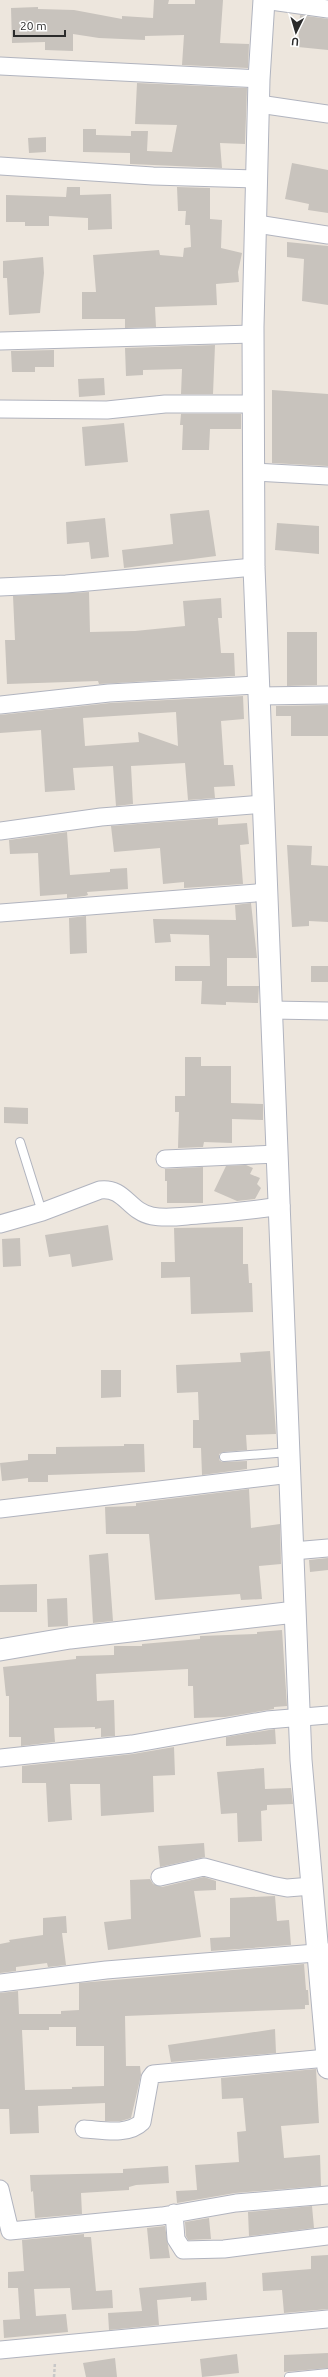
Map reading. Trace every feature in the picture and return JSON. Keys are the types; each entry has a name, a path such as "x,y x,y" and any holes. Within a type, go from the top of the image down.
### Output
{"street":[{"path":"84,2129 115,2130 137,2127 142,2122 150,2078 153,2074 328,2063 323,1952 312,1886 300,1718 295,1612 281,1206 258,690 254,567 253,334 258,179 259,79 264,0 328,9"},
{"path":"0,66 259,79"},
{"path":"259,104 328,114"},
{"path":"0,166 153,176 258,179"},
{"path":"256,224 328,235"},
{"path":"0,341 253,334"},
{"path":"0,409 107,410 165,404 253,404"},
{"path":"253,472 328,476"},
{"path":"0,587 66,584 254,567"},
{"path":"0,704 109,693 258,690 328,695"},
{"path":"0,832 101,817 264,804"},
{"path":"0,913 268,892"},
{"path":"272,1010 328,1011"},
{"path":"165,1159 278,1154"},
{"path":"0,1224 42,1212 100,1190 108,1189 121,1194 130,1205 142,1213 152,1216 191,1216 281,1206"},
{"path":"0,1509 291,1474"},
{"path":"293,1551 328,1548"},
{"path":"0,1650 70,1638 295,1612"},
{"path":"0,1758 132,1744 267,1720 328,1715"},
{"path":"160,1877 204,1867 287,1888 312,1886"},
{"path":"0,1983 106,1970 323,1952"},
{"path":"0,2189 5,2232 174,2214 236,2203 328,2195"},
{"path":"174,2214 176,2239 183,2250 218,2250 328,2236"},
{"path":"0,2350 328,2319"}],"lane":[{"path":"20,1142 42,1212"},
{"path":"224,1457 290,1452"},
{"path":"289,2377 328,2373"}],"building":[{"path":"154,0 169,0 168,4 195,4 195,0 223,0 220,43 249,44 248,68 182,65 184,35 145,36 145,40 99,38 73,34 73,51 45,50 45,42 12,43 11,8 38,7 38,9 74,10 122,19 122,16 153,18"},
{"path":"300,15 328,19 328,50 298,47"},
{"path":"137,83 247,88 245,144 220,143 222,168 130,164 130,153 83,152 83,129 96,129 96,135 131,136 131,131 148,131 147,151 172,152 177,125 135,124"},
{"path":"46,137 46,152 29,153 28,138"},
{"path":"292,163 328,170 328,213 308,210 309,204 285,199"},
{"path":"67,187 80,187 80,195 111,194 112,229 88,230 88,218 49,216 49,226 25,226 25,222 6,222 6,195 66,197"},
{"path":"177,187 210,188 210,219 222,220 221,248 242,253 238,272 239,282 216,284 217,305 155,307 156,327 125,328 125,319 82,319 82,292 96,292 93,255 159,250 160,255 183,257 184,248 191,247 190,225 185,225 186,211 178,211"},
{"path":"287,242 328,246 328,305 302,301 304,259 287,257"},
{"path":"43,257 44,273 40,313 9,315 7,278 3,278 3,261"},
{"path":"215,345 213,394 181,394 182,369 143,370 143,375 126,376 125,348"},
{"path":"54,350 54,367 35,367 35,372 12,372 11,351"},
{"path":"104,378 105,395 79,397 78,379"},
{"path":"272,390 328,394 328,466 272,463"},
{"path":"181,414 241,414 241,429 210,429 209,450 182,450 183,425 180,425"},
{"path":"124,423 128,462 85,466 82,427"},
{"path":"209,510 216,556 124,568 122,550 173,544 170,514"},
{"path":"105,518 109,557 91,559 89,542 67,544 66,522"},
{"path":"277,523 319,526 319,554 275,550"},
{"path":"89,592 90,632 135,631 185,626 183,601 221,598 222,618 218,618 221,653 234,653 235,676 99,684 98,681 7,684 5,640 15,640 13,596"},
{"path":"287,632 317,632 317,685 287,686"},
{"path":"243,696 244,719 221,721 224,765 233,765 235,786 214,787 215,798 188,800 185,763 131,766 133,804 116,806 113,766 73,768 75,790 45,792 41,730 0,733 0,715 110,703","holes":["176,712 178,746 138,732 139,742 85,746 83,718"]},
{"path":"328,705 328,736 291,736 291,716 276,716 276,706"},
{"path":"218,818 218,825 247,823 249,844 240,845 243,884 184,888 184,882 163,884 160,848 114,852 111,826"},
{"path":"67,832 70,875 110,872 110,869 127,868 128,889 87,892 88,895 85,896 67,898 67,894 40,896 38,853 10,854 9,840"},
{"path":"287,845 312,846 311,865 328,866 328,922 309,921 309,926 292,927"},
{"path":"251,903 257,958 227,958 227,986 259,986 258,1003 226,1002 226,1005 201,1004 202,981 175,981 175,966 210,966 209,935 170,934 171,942 155,943 153,919 236,920 235,905"},
{"path":"86,916 87,953 70,954 69,918"},
{"path":"311,966 328,966 328,982 311,982"},
{"path":"185,1057 201,1057 201,1066 231,1066 231,1103 263,1104 263,1120 232,1119 232,1143 204,1142 203,1147 178,1148 179,1112 175,1112 175,1096 185,1096"},
{"path":"4,1107 28,1108 28,1124 4,1123"},
{"path":"246,1165 253,1168 250,1174 260,1178 257,1184 261,1188 255,1199 237,1201 214,1191 226,1166"},
{"path":"203,1167 203,1203 167,1203 167,1181 165,1181 165,1169"},
{"path":"108,1225 113,1260 72,1267 70,1254 49,1257 45,1235"},
{"path":"243,1227 243,1264 248,1264 249,1283 252,1283 253,1312 191,1314 190,1277 161,1278 161,1262 175,1262 174,1228"},
{"path":"20,1238 21,1266 3,1267 2,1239"},
{"path":"270,1351 276,1434 246,1435 247,1450 224,1452 219,1454 219,1460 222,1462 247,1461 247,1469 202,1475 201,1448 193,1448 193,1420 199,1420 198,1392 177,1393 176,1365 241,1362 240,1353"},
{"path":"101,1370 121,1370 121,1397 101,1398"},
{"path":"124,1444 144,1444 145,1472 48,1475 48,1482 28,1482 28,1478 2,1481 0,1463 28,1460 28,1454 56,1454 56,1447 124,1446"},
{"path":"249,1489 251,1528 280,1524 281,1564 259,1566 262,1599 241,1600 240,1594 155,1600 149,1534 106,1534 105,1507 136,1506 136,1503"},
{"path":"108,1553 113,1621 93,1623 89,1555"},
{"path":"328,1558 328,1570 310,1572 309,1560"},
{"path":"37,1584 37,1612 0,1612 0,1585"},
{"path":"67,1598 68,1626 48,1627 47,1599"},
{"path":"282,1630 287,1706 274,1707 274,1709 225,1717 194,1718 193,1686 188,1686 188,1669 96,1674 97,1701 114,1700 115,1736 101,1737 101,1728 95,1729 95,1727 54,1728 55,1742 21,1746 21,1737 9,1737 9,1696 6,1696 3,1667 76,1659 76,1656 114,1655 114,1646 142,1646 142,1644 200,1639 200,1636 257,1634 257,1632"},
{"path":"275,1729 276,1744 226,1746 226,1737"},
{"path":"174,1747 175,1775 153,1776 154,1812 101,1816 100,1784 70,1784 72,1820 48,1822 46,1783 22,1783 22,1766 133,1754"},
{"path":"264,1768 265,1789 291,1788 293,1804 267,1805 267,1810 261,1811 262,1841 238,1842 237,1813 221,1814 217,1772"},
{"path":"204,1843 205,1857 160,1867 158,1846"},
{"path":"204,1877 216,1881 216,1890 194,1891 201,1937 108,1950 104,1922 131,1919 130,1880 150,1879 153,1884 162,1887"},
{"path":"275,1896 277,1921 289,1920 291,1945 211,1951 210,1938 230,1937 230,1898"},
{"path":"66,1916 67,1933 62,1933 66,1965 48,1967 47,1963 16,1967 16,1971 0,1973 0,1944 10,1942 9,1940 43,1935 43,1918"},
{"path":"304,1964 309,2005 305,2005 305,2009 125,2016 126,2066 140,2066 141,2075 131,2118 121,2121 105,2121 105,2103 38,2106 39,2133 10,2134 9,2109 0,2109 0,1993 18,1991 19,2014 61,2014 61,2011 79,2010 79,1983","holes":["49,2027 76,2027 76,2046 104,2046 104,2086 72,2087 72,2089 25,2090 22,2030 49,2030"]},
{"path":"275,2029 276,2053 171,2062 168,2045"},
{"path":"316,2069 319,2123 281,2126 284,2158 320,2155 321,2186 235,2193 177,2203 176,2191 197,2190 195,2165 239,2162 237,2132 246,2131 243,2098 222,2099 221,2078"},
{"path":"168,2166 169,2183 136,2185 129,2187 129,2190 81,2193 82,2214 35,2218 30,2175 123,2173 123,2169"},
{"path":"312,2206 314,2228 249,2236 248,2212"},
{"path":"209,2218 211,2239 188,2240 186,2236 185,2222"},
{"path":"165,2226 170,2258 150,2259 147,2228"},
{"path":"84,2234 84,2237 91,2237 96,2291 112,2290 113,2308 72,2310 70,2288 34,2289 36,2316 66,2314 68,2332 4,2338 3,2320 20,2319 18,2288 8,2288 8,2272 24,2271 22,2240"},
{"path":"328,2255 328,2309 284,2313 282,2290 263,2291 262,2273 311,2269 311,2256"},
{"path":"206,2282 207,2300 191,2301 191,2297 157,2300 159,2325 109,2330 108,2313 142,2311 139,2288"},
{"path":"328,2353 328,2368 284,2372 284,2355"},
{"path":"237,2354 239,2373 202,2377 200,2359"},
{"path":"115,2358 117,2377 86,2377 83,2363"}]}
